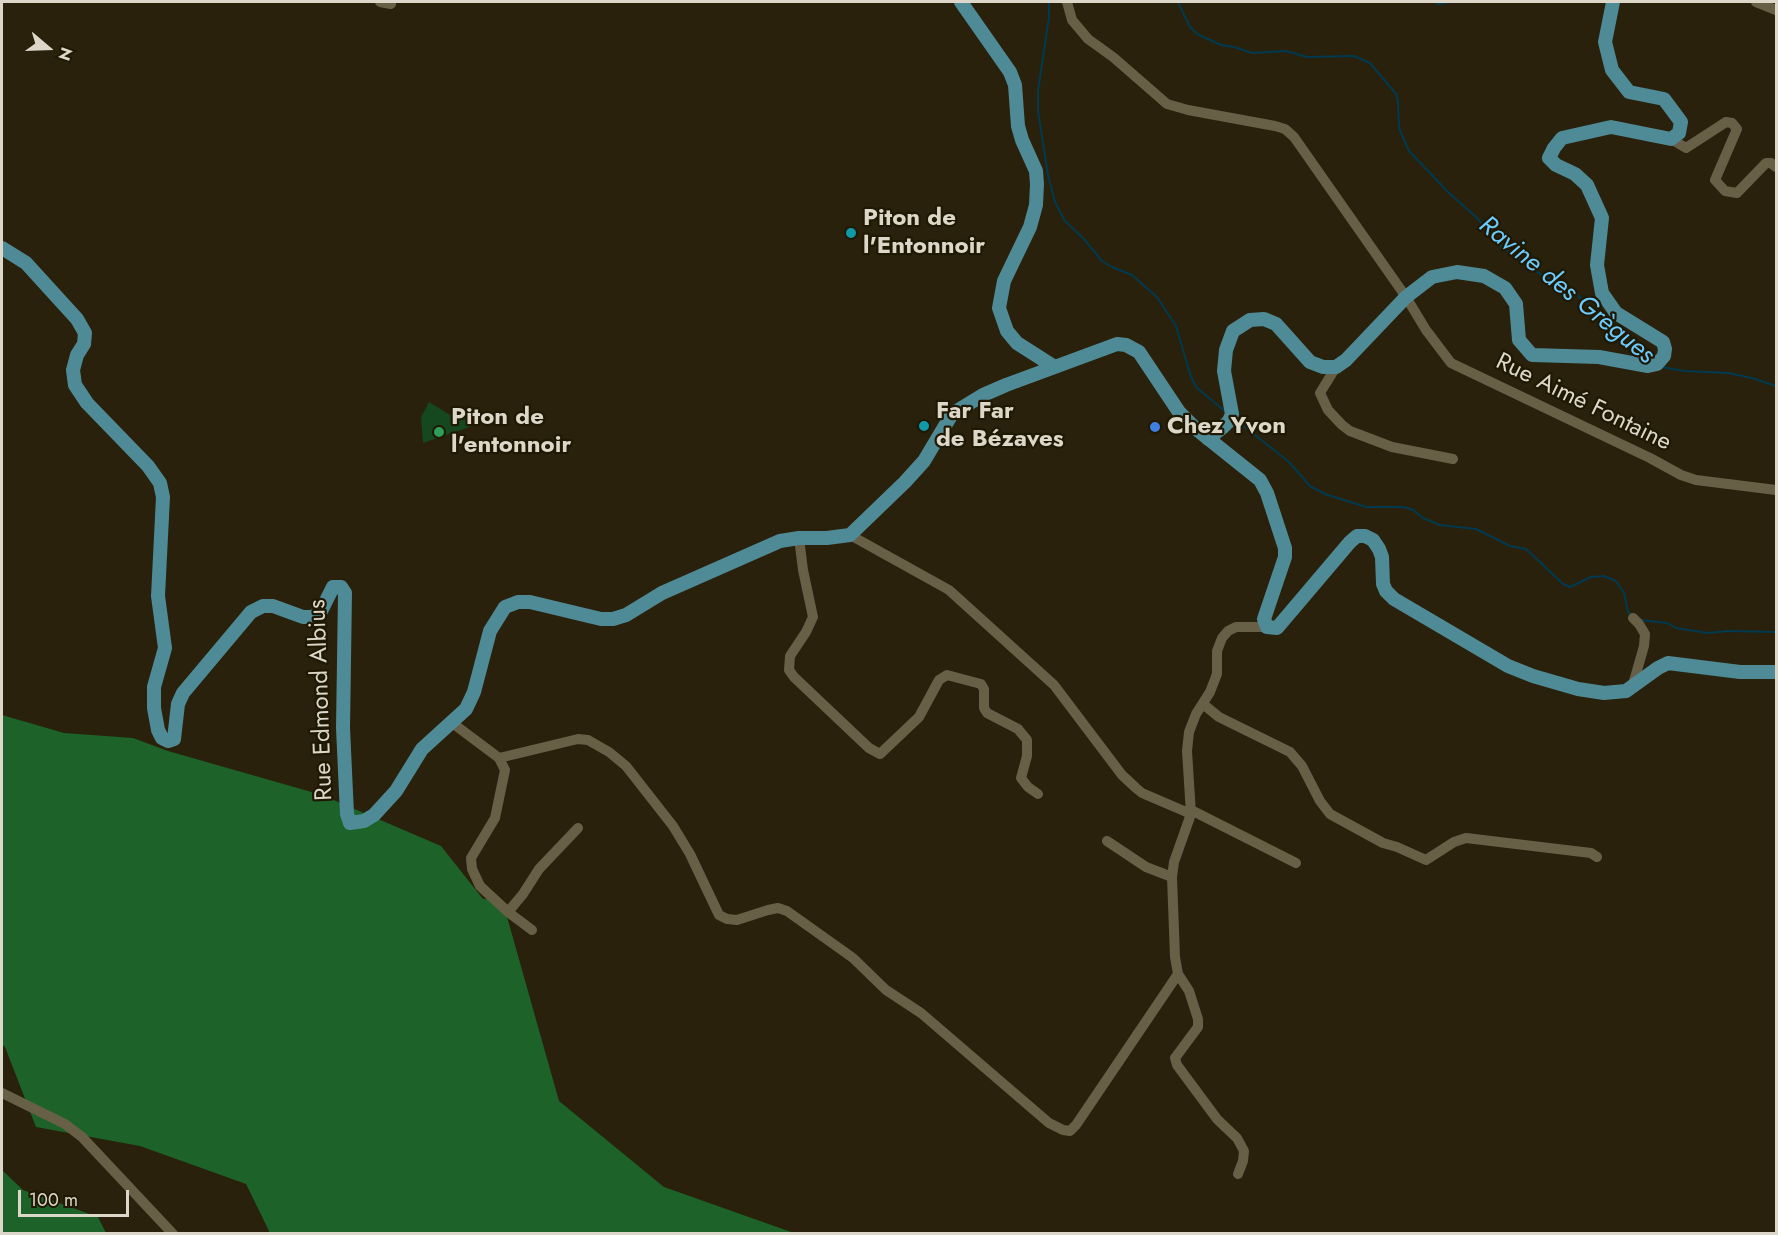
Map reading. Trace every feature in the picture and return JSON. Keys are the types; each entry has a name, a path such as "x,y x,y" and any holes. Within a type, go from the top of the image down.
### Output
{"main road":[{"path":"961,2 1010,72 1015,85 1018,126 1038,184 1036,205 1030,227 1004,281 999,308 1007,331 1017,343 1053,366"},
{"path":"1211,436 1229,421 1232,408 1224,371 1226,350 1233,331 1250,320 1264,319 1276,324 1310,362 1323,367 1336,366 1346,360 1406,297 1432,277 1457,272 1484,276 1504,288 1516,304 1519,340 1532,355 1599,357 1648,366 1657,364 1664,356 1663,342 1616,313 1602,293 1597,265 1602,218 1587,185 1575,174 1556,165 1549,158 1562,138 1611,127 1671,139 1679,133 1681,122 1664,99 1629,92 1612,70 1605,42 1613,2"},
{"name":"Rue Edmond Albius","path":"2,248 26,263 77,319 86,333 73,370 75,385 87,403 148,466 160,483 163,497 158,596 165,648 154,687 154,708 158,730 162,738 168,741 174,739 178,704 183,693 251,612 263,606 273,606 303,617 312,617 320,613 333,587 341,587 345,593 343,728 347,814 350,823 364,821 374,815 396,791 422,749 466,709 474,692 490,631 505,607 518,602 530,602 601,619 613,619 626,615 662,593 780,541 850,536"},
{"path":"850,536 898,490 924,461 952,414 983,395 1053,366 1117,344 1133,348 1145,359 1179,412 1211,436 1260,480 1267,493 1285,548 1285,557 1264,619 1267,627 1277,627 1350,542 1357,536 1365,536 1373,540 1380,549 1383,584 1394,599 1508,666 1533,676 1578,689 1616,693 1632,688 1668,663 1740,672 1776,672"}],"street":[{"name":"Rue Aimé Fontaine","path":"1068,2 1072,20 1088,39 1113,57 1167,104 1286,129 1294,137 1451,363 1681,475 1696,480 1776,490"},
{"path":"1756,2 1776,10"},
{"path":"1671,139 1686,148 1726,122 1732,123 1737,129 1715,180 1725,191 1737,193 1766,163 1771,163 1776,167"},
{"path":"1336,366 1320,393 1328,410 1342,425 1350,431 1392,447 1453,459"},
{"path":"850,536 948,590 1054,685 1122,775 1142,794 1191,812 1296,863"},
{"path":"799,538 802,570 813,617 790,656 789,670 794,677 869,748 880,754 919,717 939,680 947,675 981,684 984,688 984,708 987,713 1018,729 1027,740 1027,756 1021,778 1038,794"},
{"path":"1632,688 1646,634 1633,618"},
{"path":"1238,1174 1244,1151 1237,1138 1216,1119 1177,1065 1175,1058 1198,1027 1198,1019 1189,991 1178,974 1175,957 1172,877 1174,862 1191,812 1187,751 1190,732 1196,714 1210,692 1217,674 1217,651 1222,638 1236,627 1267,627"},
{"path":"1203,704 1219,717 1290,752 1302,766 1320,801 1330,814 1383,843 1426,860 1454,842 1466,838 1591,853 1597,856"},
{"path":"451,722 500,758 505,770 495,818 471,858 472,869 480,886 532,930"},
{"path":"500,758 578,739 588,740 609,752 626,766 673,826 690,854 719,915 737,920 768,909 778,908 787,911 854,958 886,990 921,1013 1049,1123 1063,1130 1070,1131 1076,1125 1178,974"},
{"path":"508,912 540,869 578,828"},
{"path":"1107,841 1146,867 1172,877"},
{"path":"2,1093 64,1124 82,1137 173,1233"}],"green space":[{"name":"Piton de l'entonnoir","path":"429,402 450,415 490,420 423,443 421,417"},
{"path":"2,715 64,733 133,738 168,751 322,795 441,846 483,899 502,899 559,1101 664,1187 794,1233 270,1233 246,1184 140,1146 36,1127 2,1044"},
{"path":"2,1170 23,1190 98,1217 106,1233 2,1233"}],"waterway":[{"path":"1049,2 1049,17 1038,91 1038,111 1048,175 1055,202 1065,221 1102,261 1132,275 1157,297 1176,326 1191,377 1197,388 1226,412"},
{"name":"Ravine des Grègues","path":"1178,2 1190,27 1197,34 1221,45 1252,53 1286,51 1307,57 1354,56 1370,63 1396,94 1399,128 1409,151 1448,192 1476,217 1501,246 1543,276 1565,285 1629,338 1649,360"},
{"path":"1436,2 1438,4 1450,2"},
{"name":"Ravine des Grègues","path":"1662,367 1684,371 1728,373 1776,386"},
{"path":"1235,419 1289,462 1310,486 1325,494 1366,507 1404,507 1440,525 1476,529 1510,546 1526,549 1563,584 1570,587 1591,577 1604,576 1616,581 1624,593 1628,612 1631,615"},
{"path":"1641,620 1667,623 1676,628 1708,633 1776,632"}],"place":[{"name":"Piton de l'Entonnoir","path":"851,233"},
{"name":"Far Far de Bézaves","path":"924,426"},
{"name":"Chez Yvon","path":"1155,427"},
{"name":"Piton de l'entonnoir","path":"439,432"}]}
